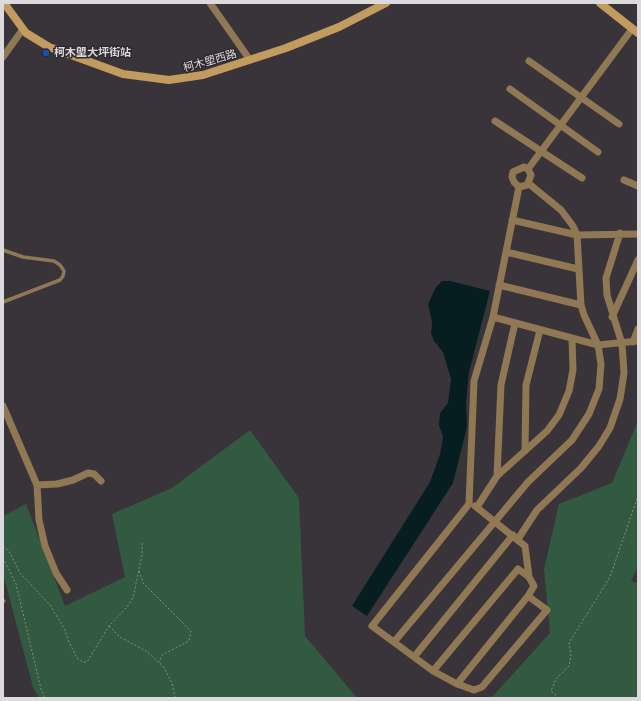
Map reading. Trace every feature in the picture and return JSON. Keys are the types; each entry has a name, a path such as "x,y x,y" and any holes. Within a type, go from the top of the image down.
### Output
{"street":[{"name":"柯木塱西路","path":"4,3 23,29 40,42 77,59 116,72 144,78 169,80 190,78 250,60 339,27 386,3"},
{"path":"210,3 250,60"},
{"path":"528,169 581,97 635,31 600,3"},
{"path":"3,57 23,29"},
{"path":"529,61 619,124"},
{"path":"510,89 598,152"},
{"path":"495,121 582,178"},
{"path":"524,167 528,169 531,175 527,185 519,187 514,182 512,177 513,172 524,167"},
{"path":"624,180 638,186"},
{"path":"394,642 528,482 572,440 589,414 598,389 601,364 598,345 581,305 577,235 561,210 528,183"},
{"path":"519,187 493,317 474,381 469,504 372,626 433,671 457,684 474,690 482,687 547,610 528,596"},
{"path":"512,220 577,235 620,233 638,234"},
{"path":"414,657 537,510 580,468 599,446 610,428 620,400 624,373 622,344 612,317 607,295 606,278 620,233"},
{"path":"506,252 578,269"},
{"path":"612,317 638,260"},
{"path":"499,284 581,305"},
{"path":"493,317 598,345 635,342 638,329"},
{"path":"497,476 501,385 515,323"},
{"path":"525,451 526,385 540,330"},
{"path":"477,507 497,476 547,432 559,416 569,391 573,370 572,338"},
{"path":"3,406 37,485 38,520 56,573 67,590"},
{"path":"37,485 57,484 73,480 88,473 94,474 101,482"},
{"path":"457,684 528,596 534,586 529,577 526,546 477,507 469,504"},
{"path":"433,671 518,569 529,577"}],"lane":[{"path":"3,250 23,257 54,261 60,265 64,271 60,280 3,302"}],"path":[{"path":"559,698 551,691 556,680 569,666 571,656 569,643 610,577 638,496"},
{"path":"3,546 10,553 20,573 50,605 65,630 77,658 83,662 87,662 109,626 127,607 133,598 139,570 142,542"},
{"path":"3,558 16,584 41,689 45,698"},
{"path":"139,570 143,583 191,631 189,641 162,655 159,662"},
{"path":"109,626 120,637 136,644 159,662 172,683 175,698"}],"green space":[{"path":"638,421 638,567 631,581 638,583 638,698 483,698 493,696 550,633 544,569 559,504 612,483"},
{"path":"250,430 299,498 305,636 357,698 39,698 33,687 3,574 3,516 26,504 65,606 125,577 112,514 172,488"}],"water":[{"path":"442,281 450,281 490,291 469,372 466,403 467,427 453,483 367,616 352,606 430,482 440,454 443,437 439,425 440,413 448,403 451,379 443,352 434,341 431,333 432,322 428,304 436,287"}],"place":[{"name":"柯木塱大坪街站","path":"46,53"}]}
